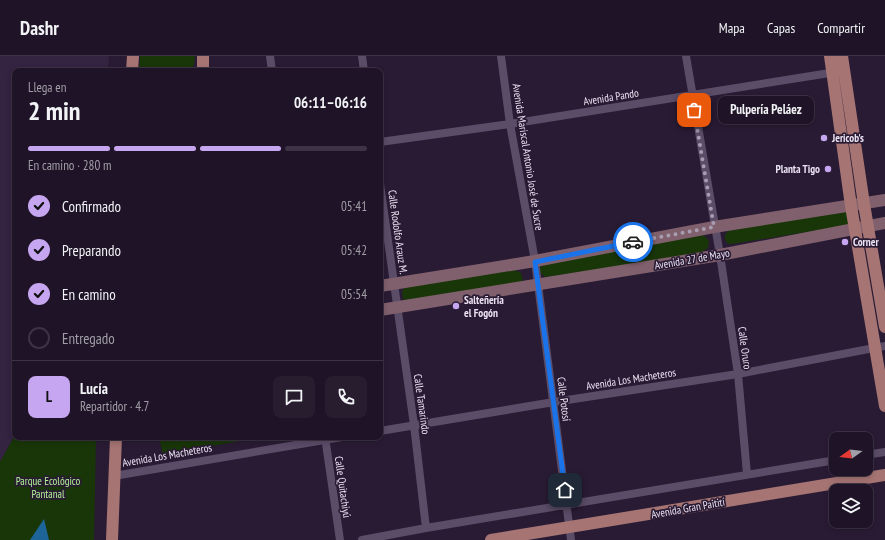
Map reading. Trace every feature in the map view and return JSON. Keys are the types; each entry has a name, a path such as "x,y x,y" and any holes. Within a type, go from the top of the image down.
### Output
{"main road":[{"path":"132,68 133,56"},
{"path":"203,68 204,56"},
{"path":"830,56 838,72 864,204 885,327"},
{"path":"842,56 838,72 851,206 880,346 885,406"},
{"path":"383,286 535,262 714,227 885,200"},
{"name":"Avenida 27 de Mayo","path":"383,309 720,254 885,223"},
{"path":"112,540 116,440"},
{"name":"Avenida Gran Paitití","path":"491,540 885,475"}],"street":[{"path":"270,56 272,68"},
{"path":"362,56 364,68"},
{"name":"Avenida Mariscal Antonio José de Sucre","path":"501,56 510,124 535,262"},
{"name":"Calle Oruro","path":"686,56 714,227 720,254 738,374 747,474"},
{"name":"Avenida Pando","path":"383,142 510,124 838,72"},
{"name":"Calle Rodolfo Arauz M.","path":"383,205 394,284"},
{"name":"Calle Potosí","path":"535,262 569,528 572,540"},
{"name":"Calle Tamarindo","path":"394,284 396,307 414,425 426,528"},
{"name":"Avenida Los Macheteros","path":"383,430 554,402 738,374 880,346"},
{"name":"Avenida Los Macheteros","path":"114,476 314,440"},
{"name":"Calle Quitachiyú","path":"325,440 340,540"},
{"path":"873,454 885,452"},
{"path":"362,540 829,461"}],"shaded area":[{"path":"0,56 109,56 108,68 12,68 12,440 0,462"}],"green space":[{"path":"140,56 195,56 193,68 139,68"},
{"path":"847,209 850,225 732,244 728,244 725,240 725,235 728,231"},
{"path":"699,234 705,236 709,241 708,248 702,252 600,270 545,277 539,272 541,264"},
{"path":"515,270 521,273 523,280 518,286 408,302 403,299 402,292 405,286"},
{"name":"Parque Ecológico Pantanal","path":"12,440 96,440 94,540 0,540 0,462"},
{"path":"160,440 245,440 163,455"}],"water":[{"path":"44,519 49,540 30,540"}],"way so far":[{"path":"633,242 714,227 694,110"}],"place":[{"name":"Pulpería Peláez","path":"694,110"},
{"name":"Jericob's","path":"824,138"},
{"name":"Planta Tigo","path":"828,169"},
{"name":"Corner","path":"845,242"},
{"name":"Salteñería el Fogón","path":"456,306"}],"route":[{"path":"565,490 535,262 633,242"}]}
